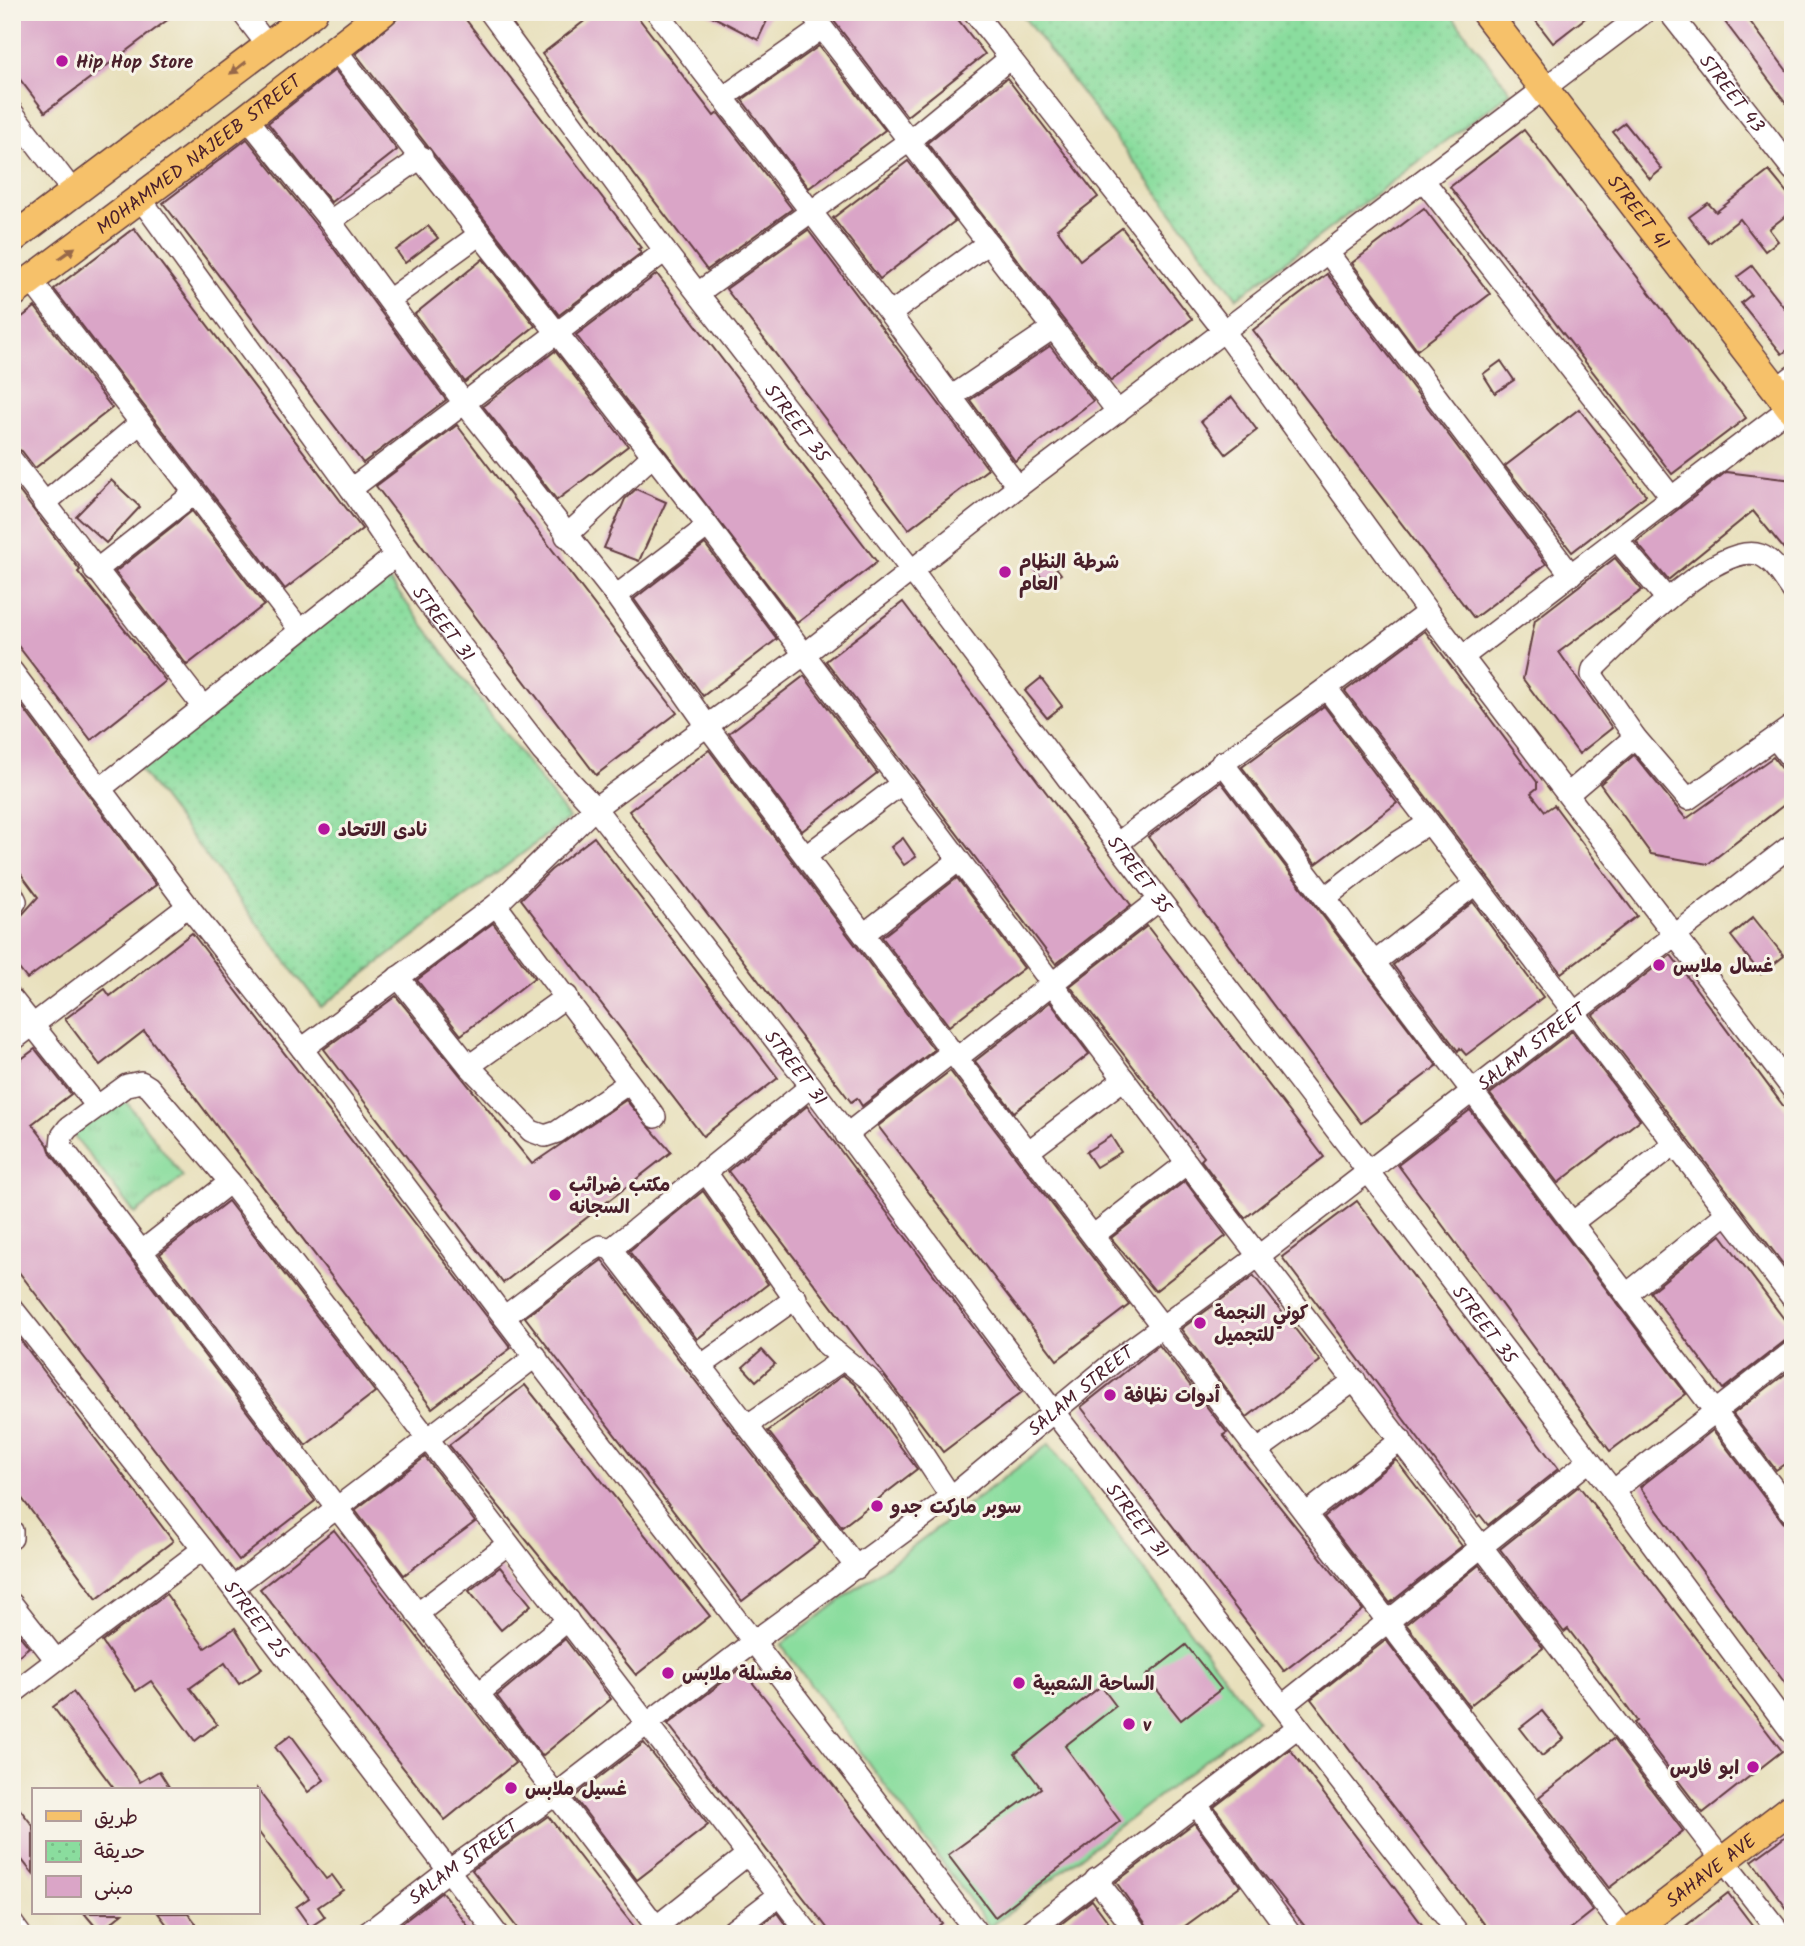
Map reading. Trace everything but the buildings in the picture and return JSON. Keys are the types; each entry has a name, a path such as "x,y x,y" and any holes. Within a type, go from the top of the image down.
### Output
{"main road":[{"path":"12,239 313,12"},
{"name":"MOHAMMED NAJEEB STREET","path":"21,286 247,118 383,12"},
{"name":"STREET 41","path":"1485,12 1544,91 1788,396"},
{"name":"SAHAVE AVE","path":"1627,1934 1728,1867 1793,1807"},
{"path":"1656,1934 1728,1867 1793,1828"}],"street":[{"path":"242,12 268,46"},
{"name":"STREET 35","path":"490,12 665,251 1613,1491 1793,1734"},
{"path":"302,1049 496,905 595,808 805,654 1018,486 1544,91 1645,12"},
{"path":"662,14 1018,486"},
{"name":"STREET 43","path":"1670,14 1793,170"},
{"path":"982,15 1010,58 1224,331 1428,612 1793,1090"},
{"path":"724,97 816,20 1118,412"},
{"path":"335,49 708,526 1187,1163 1780,1934"},
{"path":"698,293 909,141 1010,58"},
{"path":"12,112 74,193"},
{"path":"247,118 330,221 566,536 616,596 708,727 954,1055 1164,1325 1627,1934"},
{"path":"330,221 422,157"},
{"path":"1424,181 1672,498"},
{"name":"STREET 31","path":"140,198 351,489 425,599 542,751 595,808 811,1086 1053,1411 1459,1934"},
{"path":"389,300 480,234"},
{"path":"890,314 988,243"},
{"path":"351,489 665,251"},
{"path":"1328,253 1571,575"},
{"path":"21,286 139,425 300,631"},
{"path":"951,397 1053,328"},
{"path":"1464,656 1672,498 1788,396"},
{"path":"44,504 139,425"},
{"path":"566,536 652,456"},
{"path":"12,460 203,707"},
{"path":"95,570 193,494"},
{"path":"616,596 708,526"},
{"path":"1617,540 1667,599"},
{"path":"1793,591 1768,559 1754,554 1701,573 1667,599 1593,670 1592,679 1635,737 1688,799 1793,725"},
{"path":"100,789 396,555"},
{"path":"1117,844 1222,762 1327,689 1428,612"},
{"path":"12,671 188,906 302,1049 971,1931"},
{"path":"1327,689 1793,1299"},
{"path":"1567,794 1635,737"},
{"path":"1775,738 1793,761"},
{"path":"1222,762 1791,1509"},
{"path":"806,856 901,784"},
{"path":"1326,897 1429,823"},
{"name":"SALAM STREET","path":"366,1934 448,1871 555,1795 753,1642 951,1497 1053,1411 1574,1015 1793,844"},
{"path":"864,934 959,860"},
{"path":"1375,962 1475,884"},
{"path":"12,893 16,901 12,907"},
{"path":"846,1135 1053,983 1159,900"},
{"path":"496,905 567,996 654,1117"},
{"path":"12,1041 188,906"},
{"path":"398,976 470,1066 531,1131 545,1136 628,1084"},
{"path":"470,1066 567,996"},
{"path":"12,999 97,1105"},
{"path":"1029,1151 1124,1079"},
{"path":"748,1854 659,1930 61,1146 62,1136 68,1128 127,1086 141,1082 230,1182 429,1437 508,1544 568,1619 647,1724 748,1854 809,1934"},
{"path":"611,1249 811,1086"},
{"path":"1573,1222 1675,1144"},
{"path":"1094,1235 1187,1163"},
{"path":"705,1171 796,1298 825,1344 869,1379 891,1406 951,1497"},
{"path":"141,1252 230,1182"},
{"path":"1627,1294 1727,1213"},
{"path":"504,1317 590,1252 600,1246 611,1249 857,1568"},
{"path":"702,1364 796,1298"},
{"name":"STREET 25","path":"12,1308 233,1587 496,1934"},
{"path":"1613,1491 1793,1351"},
{"path":"233,1587 536,1356"},
{"path":"748,1425 842,1360"},
{"path":"1258,1450 1355,1380"},
{"path":"1306,1514 1401,1440"},
{"path":"1282,1706 1590,1461"},
{"path":"12,1531 12,1538"},
{"path":"417,1614 508,1544"},
{"path":"12,1694 203,1549"},
{"path":"12,1604 57,1660"},
{"path":"478,1694 568,1619"},
{"path":"1026,1934 1298,1727"},
{"path":"1196,1804 1291,1934"},
{"path":"1097,1879 1138,1934"},
{"path":"728,1934 779,1895"},
{"path":"12,1923 20,1934"}],"green space":[{"path":"1020,12 1449,12 1511,92 1237,298"},
{"path":"386,576 569,818 321,1007 135,763"},
{"path":"122,1096 183,1177 135,1214 73,1134"},
{"name":"الساحة الشعبية","path":"1049,1444 1257,1720 990,1927 781,1645"}],"place":[{"name":"Hip Hop Store","path":"62,61"},
{"name":"شرطة النظام العام","path":"1005,572"},
{"name":"نادى الاتحاد","path":"324,829"},
{"name":"غسال ملابس","path":"1659,965"},
{"name":"مكتب ضرائب السجانه","path":"555,1195"},
{"name":"كوني النجمة للتجميل","path":"1200,1323"},
{"name":"أدوات نظافة","path":"1110,1395"},
{"name":"سوبر ماركت جدو","path":"877,1506"},
{"name":"مغسلة ملابس","path":"668,1673"},
{"name":"الساحة الشعبية","path":"1019,1683"},
{"name":"v","path":"1129,1724"},
{"name":"ابو فارس","path":"1753,1767"},
{"name":"غسيل ملابس","path":"511,1788"}]}
